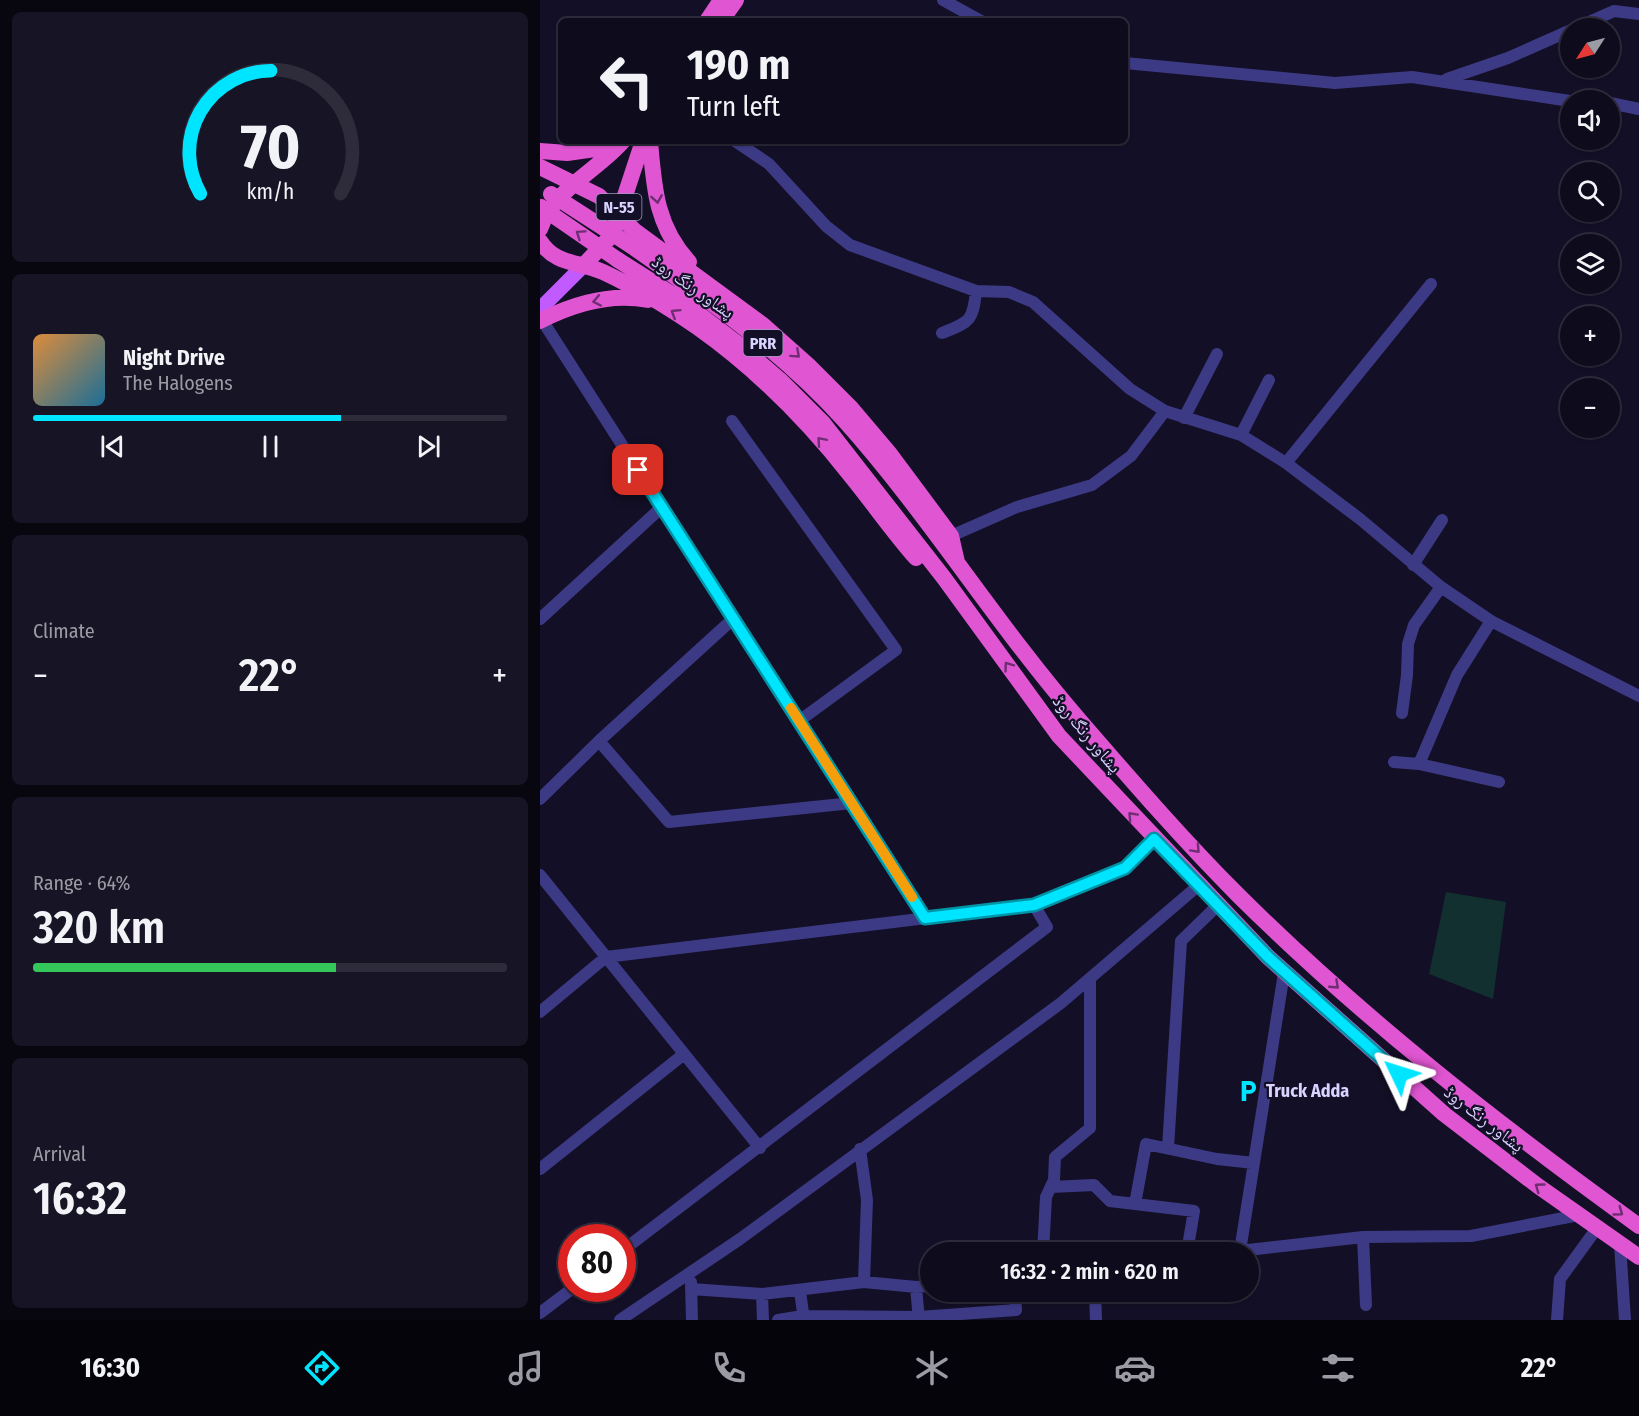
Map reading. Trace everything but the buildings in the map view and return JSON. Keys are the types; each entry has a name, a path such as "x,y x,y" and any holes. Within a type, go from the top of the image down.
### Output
{"highway":[{"path":"709,18 721,0"},
{"path":"723,18 736,0"},
{"path":"540,151 567,153 616,144"},
{"name":"N-55","path":"540,229 549,209 573,184 620,144"},
{"name":"N-55","path":"584,266 607,243 643,144"},
{"path":"650,144 659,212 665,230 675,246 711,286"},
{"path":"540,167 599,196 635,231 764,324 851,408 890,454 951,536 957,562"},
{"name":"پشاور رنگ روڈ","path":"540,187 630,245 741,323 809,384 845,421 878,461 1040,674 1238,895 1373,1020 1458,1090 1639,1226"},
{"name":"پشاور رنگ روڈ","path":"540,207 678,298 737,343 780,380 823,423 862,470 1059,736 1154,839 1284,973 1444,1114 1639,1257"},
{"path":"540,241 556,258 604,272 696,327 780,397 850,475 920,562 944,578"},
{"path":"541,316 619,297 655,301"}],"main road":[{"name":"N-55","path":"541,316 584,266"}],"street":[{"path":"943,0 976,18"},
{"path":"1445,80 1508,58 1614,11 1639,14"},
{"path":"1128,63 1335,83 1412,77 1445,80 1560,99"},
{"path":"1620,105 1639,109"},
{"path":"739,144 769,164 826,226 850,244 976,291 1009,292 1033,302 1130,389 1165,411 1241,435 1286,463 1360,519 1441,587 1491,621 1639,696"},
{"path":"1286,463 1431,284"},
{"path":"942,333 965,324 970,318 976,291"},
{"path":"541,316 925,918"},
{"path":"1184,418 1217,354"},
{"path":"1241,435 1269,380"},
{"path":"951,536 1017,507 1092,485 1131,456 1165,411"},
{"path":"732,421 896,650 799,721"},
{"path":"540,619 662,507"},
{"path":"1413,565 1442,520"},
{"path":"1402,713 1408,644 1414,625 1441,587"},
{"path":"540,799 599,741 734,618"},
{"path":"1419,764 1457,675 1491,621"},
{"path":"599,741 669,822 852,803"},
{"path":"1394,762 1419,764 1499,782"},
{"path":"540,1012 606,957 1034,905 1125,868 1154,839"},
{"path":"540,875 760,1148"},
{"path":"620,1320 1061,1004 1199,885"},
{"path":"636,1241 1047,927 1034,905"},
{"path":"1168,1148 1181,941 1218,905"},
{"path":"1237,1242 1254,1163 1284,973"},
{"path":"1043,1242 1046,1197 1054,1180 1055,1157 1090,1128 1090,979"},
{"path":"540,1169 684,1054"},
{"path":"1135,1204 1146,1144 1217,1159 1254,1163"},
{"path":"860,1149 867,1200 864,1282"},
{"path":"1051,1187 1094,1185 1110,1202 1194,1211 1189,1242"},
{"path":"1259,1249 1363,1237 1471,1236 1579,1215"},
{"path":"1557,1320 1560,1279 1597,1228"},
{"path":"1363,1237 1366,1305"},
{"path":"1620,1244 1625,1320"},
{"path":"690,1272 692,1320"},
{"path":"691,1289 762,1294 864,1282 920,1287"},
{"path":"916,1287 919,1319"},
{"path":"800,1291 803,1318"},
{"path":"762,1294 763,1320"},
{"path":"540,1313 558,1299"},
{"path":"778,1320 803,1318 919,1319 1016,1310 1016,1302"},
{"path":"1095,1302 1096,1320"}],"green space":[{"path":"1446,892 1506,902 1493,999 1429,974"}],"slow traffic":[{"path":"791,708 912,897"}],"place":[{"name":"Truck Adda","path":"1248,1091"}],"route":[{"path":"638,470 925,918 1034,905 1125,868 1154,839 1268,957 1399,1074"}]}
